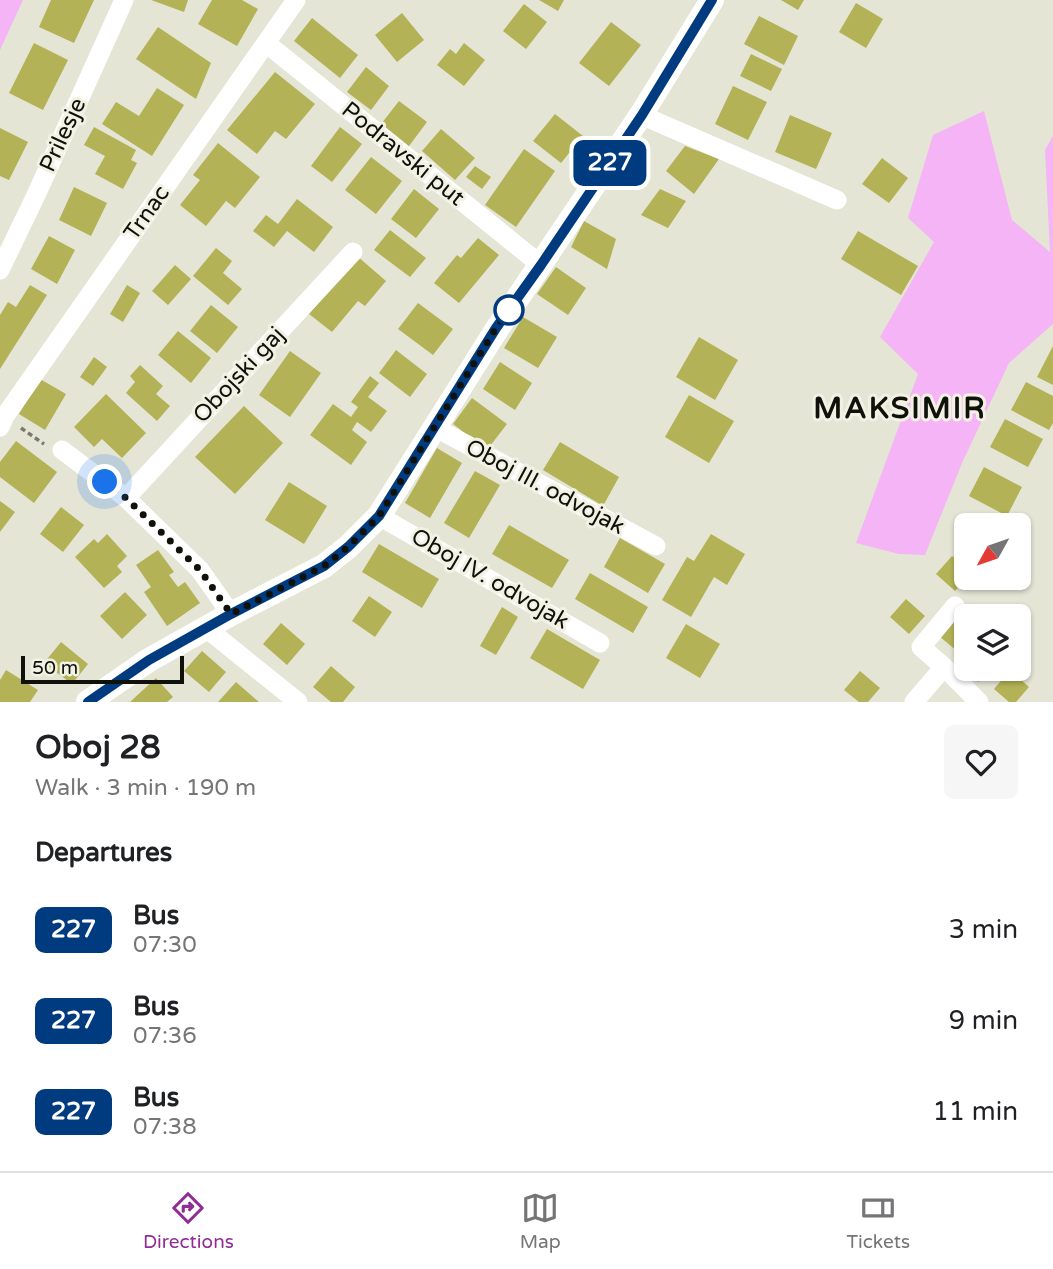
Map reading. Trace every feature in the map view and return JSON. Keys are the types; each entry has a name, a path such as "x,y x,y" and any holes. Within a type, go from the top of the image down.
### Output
{"street":[{"name":"Prilesje","path":"0,270 124,0"},
{"name":"Trnac","path":"2,419 296,0"},
{"path":"88,702 149,660 324,566 379,516 496,328 642,115 712,0"},
{"name":"Podravski put","path":"265,43 541,265"},
{"path":"642,115 837,200"},
{"name":"Obojski gaj","path":"126,498 353,252"},
{"name":"Oboj III. odvojak","path":"434,427 656,546"},
{"path":"62,450 126,498 200,570 231,614"},
{"name":"Oboj IV. odvojak","path":"379,516 600,643"},
{"path":"954,607 921,647 979,702"},
{"path":"206,628 298,702"},
{"path":"914,702 944,667"}],"path":[{"path":"2,419 46,446 62,450"}],"shaded area":[{"path":"0,0 23,0 0,50"},
{"path":"984,111 1012,220 1050,252 1045,150 1053,136 1053,324 1009,363 962,463 925,555 899,554 856,543 918,374 880,337 934,242 908,218 933,135"}],"building":[{"path":"51,0 94,0 74,43 39,27"},
{"path":"151,0 188,0 184,12"},
{"path":"212,0 242,0 258,9 237,46 198,24"},
{"path":"539,0 564,0 558,11"},
{"path":"781,0 804,0 798,10"},
{"path":"856,3 883,19 866,48 839,32"},
{"path":"524,4 547,22 526,49 503,31"},
{"path":"402,13 424,40 397,62 375,35"},
{"path":"759,16 798,36 784,65 744,44"},
{"path":"312,18 358,55 340,78 294,41"},
{"path":"611,22 641,45 609,86 579,63"},
{"path":"158,27 211,63 196,99 136,59"},
{"path":"34,43 68,60 43,110 9,93"},
{"path":"464,43 485,60 464,86 437,65 450,49 456,54"},
{"path":"751,54 782,69 771,91 740,76"},
{"path":"366,67 389,86 371,110 347,92"},
{"path":"275,72 315,104 286,139 275,131 257,154 227,130"},
{"path":"733,86 767,102 748,140 715,124"},
{"path":"157,88 184,105 152,156 102,124 116,102 139,116"},
{"path":"399,101 427,122 406,150 378,128"},
{"path":"555,114 583,136 561,163 533,141"},
{"path":"790,115 832,133 816,169 775,152"},
{"path":"94,127 136,150 131,160 137,163 123,189 95,174 105,156 84,145"},
{"path":"340,127 362,144 332,182 311,166"},
{"path":"0,128 28,142 9,180 0,176"},
{"path":"441,129 475,158 455,180 422,151"},
{"path":"218,143 260,177 235,208 226,201 206,226 180,205 200,180 193,175"},
{"path":"685,146 719,159 694,194 666,171"},
{"path":"524,149 555,171 516,227 485,205"},
{"path":"371,157 402,181 376,214 345,190"},
{"path":"882,158 908,178 889,203 862,184"},
{"path":"475,166 491,177 482,189 466,177"},
{"path":"74,187 107,203 91,236 59,220"},
{"path":"414,189 439,209 416,238 391,219"},
{"path":"660,189 686,201 668,228 641,215"},
{"path":"297,199 333,227 314,252 287,231 274,247 253,231 266,215 278,224"},
{"path":"584,221 616,239 607,269 571,247"},
{"path":"390,230 426,258 410,277 374,250"},
{"path":"858,231 918,266 901,295 841,259"},
{"path":"49,236 75,250 57,284 31,269"},
{"path":"478,238 499,255 459,303 434,283 457,255 461,258"},
{"path":"216,248 232,261 223,273 242,289 228,305 193,276"},
{"path":"357,256 386,281 365,306 358,301 332,332 309,314"},
{"path":"175,265 191,279 168,305 152,291"},
{"path":"556,267 586,288 568,315 537,294"},
{"path":"30,285 47,295 0,369 0,315 8,302 16,307"},
{"path":"127,285 140,293 123,322 110,314"},
{"path":"418,303 453,329 433,355 398,329"},
{"path":"211,305 238,327 217,353 190,331"},
{"path":"523,317 557,337 538,368 504,348"},
{"path":"178,331 211,358 191,383 158,355"},
{"path":"699,337 738,360 715,400 676,377"},
{"path":"1053,346 1053,385 1037,377"},
{"path":"396,350 427,374 410,397 379,373"},
{"path":"290,351 321,373 290,417 259,395"},
{"path":"94,357 107,367 93,386 80,377"},
{"path":"500,362 532,383 515,410 483,389"},
{"path":"140,365 163,386 156,394 170,406 157,421 126,393 135,382 130,376"},
{"path":"370,376 379,383 368,397 387,411 371,432 357,422 352,430 367,442 351,465 310,435 333,404 351,417 358,407 351,402"},
{"path":"40,379 66,394 45,430 19,414"},
{"path":"1026,382 1053,396 1053,423 1049,430 1011,410"},
{"path":"106,394 146,433 122,458 102,439 94,447 74,427"},
{"path":"689,395 734,421 709,463 665,437"},
{"path":"472,398 507,424 487,450 453,424"},
{"path":"244,406 283,443 235,494 195,457"},
{"path":"1005,419 1043,439 1028,467 990,447"},
{"path":"16,441 57,472 34,503 0,477 0,462"},
{"path":"560,442 619,477 603,506 543,470"},
{"path":"437,448 462,463 430,518 405,503"},
{"path":"984,467 1022,487 1009,513 1001,513 969,496"},
{"path":"475,471 500,485 469,538 444,523"},
{"path":"289,482 327,506 304,544 265,520"},
{"path":"0,501 15,512 0,532"},
{"path":"61,507 84,525 63,552 40,534"},
{"path":"509,525 569,560 552,588 492,554"},
{"path":"107,534 127,556 117,566 122,572 104,588 75,557 94,539 98,543"},
{"path":"711,534 745,554 727,585 714,577 691,617 662,600 687,557 694,561"},
{"path":"620,538 665,564 648,593 604,567"},
{"path":"379,544 439,579 422,608 362,572"},
{"path":"158,550 174,572 169,575 178,587 185,582 200,603 167,626 144,592 151,587 136,565"},
{"path":"952,556 956,590 955,591 936,574"},
{"path":"590,573 648,607 633,633 575,599"},
{"path":"125,592 147,615 122,639 100,616"},
{"path":"369,596 392,612 375,637 352,621"},
{"path":"906,599 925,616 909,634 890,617"},
{"path":"502,607 518,617 496,655 480,646"},
{"path":"954,618 954,649 939,636"},
{"path":"281,623 305,644 287,665 263,644"},
{"path":"686,624 720,644 700,678 666,658"},
{"path":"547,629 600,660 583,689 530,658"},
{"path":"61,642 88,664 72,684 44,663"},
{"path":"202,651 226,672 209,692 184,671"},
{"path":"331,666 355,687 343,702 331,702 313,687"},
{"path":"6,670 38,690 30,702 0,702 0,680"},
{"path":"860,671 880,688 868,702 859,702 844,690"},
{"path":"156,678 173,697 167,702 130,702"},
{"path":"1001,681 1022,681 1029,687 1016,702 1009,702 994,689"},
{"path":"236,682 259,702 218,702"}],"bus line":[{"name":"227","path":"88,702 149,660 324,566 379,516 496,328 642,115 712,0"}],"district":[{"name":"MAKSIMIR","path":"900,408"}],"route":[{"path":"105,482 126,498 200,570 231,614 324,566 379,516 511,307 509,310"}]}
